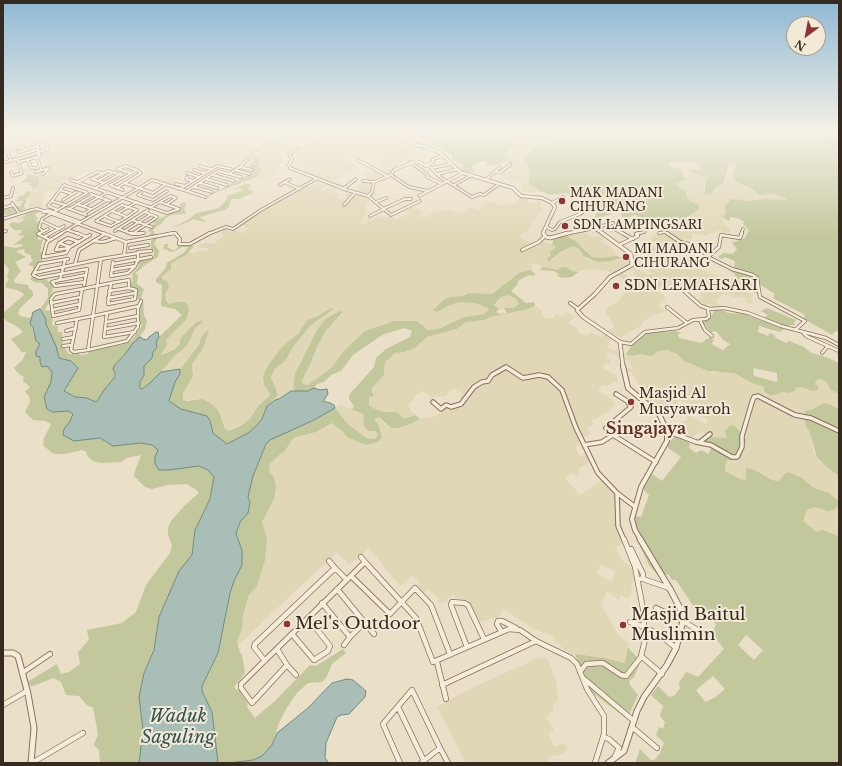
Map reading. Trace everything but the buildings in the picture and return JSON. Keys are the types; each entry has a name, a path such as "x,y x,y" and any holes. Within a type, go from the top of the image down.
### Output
{"street":[{"path":"11,172 13,176 22,173 21,168"},
{"path":"36,172 41,169 49,168 43,174"},
{"path":"121,168 118,169 131,174"},
{"path":"117,188 141,173 131,168"},
{"path":"206,168 211,169"},
{"path":"229,174 238,168"},
{"path":"245,168 252,170"},
{"path":"289,168 343,189 368,196 392,215 420,201"},
{"path":"372,168 387,176"},
{"path":"363,181 374,182 391,175 394,170 399,168"},
{"path":"417,168 428,176 428,178 442,184"},
{"path":"432,168 446,182 454,185 473,197 480,194 485,195 499,184"},
{"path":"455,168 464,173 514,188 517,194 521,196 542,198 552,203 555,207 543,233 545,236"},
{"path":"486,180 499,168"},
{"path":"495,171 500,172 505,168"},
{"path":"180,189 211,169"},
{"path":"123,190 108,185 137,170"},
{"path":"194,170 205,173"},
{"path":"235,170 249,174"},
{"path":"438,174 457,170"},
{"path":"96,188 121,175 109,171 92,179 104,183"},
{"path":"187,191 218,171 241,177"},
{"path":"103,173 97,172 78,182 168,213 179,209 160,202"},
{"path":"98,181 114,172"},
{"path":"187,173 199,177"},
{"path":"419,196 464,173"},
{"path":"213,175 234,181"},
{"path":"391,175 409,187 428,191"},
{"path":"454,185 472,175"},
{"path":"187,177 186,179 192,181"},
{"path":"206,179 226,185"},
{"path":"280,184 290,179"},
{"path":"66,207 87,193 64,185 48,206 80,223 126,242 176,233 180,239 179,244 190,244 216,230 225,227 233,229 261,210 316,179"},
{"path":"343,189 356,179"},
{"path":"90,235 70,248 65,254 43,257 49,241 152,180 206,197"},
{"path":"284,182 300,189"},
{"path":"368,196 372,192 374,182"},
{"path":"124,183 154,193"},
{"path":"200,183 217,188"},
{"path":"146,198 166,184"},
{"path":"176,184 184,186"},
{"path":"194,187 212,192"},
{"path":"13,188 11,196 12,203 19,213"},
{"path":"138,195 154,200 167,191 160,189"},
{"path":"60,190 72,194"},
{"path":"56,195 64,199 76,192"},
{"path":"84,207 108,193"},
{"path":"344,205 355,193"},
{"path":"43,231 39,228 42,219 47,212 55,210 66,207 77,204 92,195 108,200 84,214 66,207 52,200"},
{"path":"3,198 11,196"},
{"path":"152,207 170,196 176,198 167,204"},
{"path":"552,203 562,197"},
{"path":"376,202 386,198"},
{"path":"370,216 405,199 410,199"},
{"path":"3,208 12,203"},
{"path":"119,214 138,203"},
{"path":"173,206 178,203"},
{"path":"77,204 91,209"},
{"path":"121,205 129,208 137,210 110,226 96,221 121,205"},
{"path":"546,227 552,230 557,228 560,222 580,214 588,208"},
{"path":"3,219 19,213 37,209 77,224"},
{"path":"115,231 148,210"},
{"path":"112,211 127,217"},
{"path":"132,234 157,217 145,212"},
{"path":"125,231 151,214"},
{"path":"104,216 119,222"},
{"path":"132,220 152,227"},
{"path":"42,221 59,228"},
{"path":"545,236 550,238 613,223"},
{"path":"44,237 64,226"},
{"path":"577,308 595,294 610,277 632,264 631,254 594,228"},
{"path":"612,228 634,239"},
{"path":"48,229 38,234 49,241"},
{"path":"119,229 132,234 143,232"},
{"path":"708,257 719,247 721,235 740,238 743,229"},
{"path":"69,230 87,237"},
{"path":"138,230 146,233 146,238"},
{"path":"142,239 143,232"},
{"path":"619,245 634,239 638,236 636,234 641,232"},
{"path":"659,233 665,232 680,242 689,244 691,254 708,257 732,269 753,275 756,278 760,297 805,321 795,330"},
{"path":"75,264 79,250 105,234"},
{"path":"56,250 59,243 72,235"},
{"path":"522,250 540,242 545,236"},
{"path":"68,238 79,242"},
{"path":"93,241 103,242 116,238"},
{"path":"124,255 126,242"},
{"path":"59,243 70,248"},
{"path":"130,248 148,245"},
{"path":"140,246 138,260 128,274 112,277 113,263 138,260 151,257"},
{"path":"52,250 70,248"},
{"path":"34,272 138,253"},
{"path":"60,280 62,273 64,266 67,259 39,264 33,275 38,278 62,273 93,268"},
{"path":"88,350 101,259"},
{"path":"112,270 135,266"},
{"path":"86,275 52,282 56,287 84,283 86,275 87,269"},
{"path":"83,289 78,311 53,316 51,303 52,296 54,294 128,281 129,288"},
{"path":"109,291 129,288 136,290 134,300 109,304 108,298 109,291 110,284"},
{"path":"676,284 683,288 684,291 701,306 710,309 729,308 748,312 795,330 826,338 839,345"},
{"path":"108,298 135,293"},
{"path":"51,303 81,297"},
{"path":"77,319 71,350 73,352 129,340 136,332 138,323 138,307 141,302"},
{"path":"570,303 577,308 577,312 583,317 620,342 631,345 637,338 646,332 672,330 687,322 708,317 708,310 710,309"},
{"path":"52,310 80,304"},
{"path":"57,323 138,307"},
{"path":"668,307 687,322"},
{"path":"104,337 107,313"},
{"path":"107,322 138,316"},
{"path":"700,320 705,330 712,336"},
{"path":"106,330 138,323"},
{"path":"66,331 76,328"},
{"path":"99,339 136,332"},
{"path":"804,332 804,335 839,351"},
{"path":"62,339 74,337"},
{"path":"615,756 624,751 644,697 662,674 676,648 683,621 682,612 635,530 632,519 634,506 644,481 667,441 667,431 659,414 628,388 624,375 620,342"},
{"path":"63,346 72,345"},
{"path":"822,353 828,346"},
{"path":"433,402 441,409 446,405 450,407 461,404 474,387 482,382 488,381 492,375 506,368 523,378 539,375 546,376 556,383 562,390 584,445 598,473 617,493 634,506"},
{"path":"616,394 627,401 632,408 611,425 606,427 613,435 656,462"},
{"path":"667,431 711,445 732,457 737,457 742,447 742,436 752,402 756,396 761,397 794,415 811,418 839,431"},
{"path":"700,442 710,434"},
{"path":"584,445 602,442 613,435"},
{"path":"617,493 618,526 641,579 670,589"},
{"path":"581,674 586,664 603,663 621,675 626,676 641,657 645,640 645,627 641,579 631,549"},
{"path":"361,558 402,601 418,622 432,661 436,662 446,699"},
{"path":"329,562 346,580"},
{"path":"288,665 252,703 240,686 365,562"},
{"path":"265,661 254,647 255,644 334,568"},
{"path":"351,576 388,614 391,614 419,583"},
{"path":"415,588 431,605 450,654"},
{"path":"337,589 374,634"},
{"path":"467,647 451,605 452,602 464,603 468,605 484,639"},
{"path":"322,603 350,637"},
{"path":"656,608 683,621 699,631"},
{"path":"292,634 314,660 328,651 330,646 308,618"},
{"path":"501,631 497,624 498,621 502,621 520,630 536,641 571,658 577,664 587,690 604,716 603,737 595,763"},
{"path":"344,645 365,622"},
{"path":"630,622 645,627 661,636 676,648"},
{"path":"436,662 501,631 510,629 520,630"},
{"path":"442,685 536,641"},
{"path":"277,649 296,675"},
{"path":"3,653 16,654 27,691 34,728 31,763"},
{"path":"22,673 50,654"},
{"path":"641,657 662,674"},
{"path":"581,674 634,721"},
{"path":"400,763 383,724 410,691 413,690 448,763"},
{"path":"3,705 27,691"},
{"path":"398,707 423,762 440,748"},
{"path":"632,727 657,748"},
{"path":"31,763 83,733"},
{"path":"603,737 609,739 619,749 608,763"}],"shaded area":[{"path":"29,168 41,175 48,174 52,168 119,168 103,173 99,171 101,169 99,168 93,171 94,173 86,173 74,178 63,180 59,188 44,193 41,208 29,207 30,199 25,198 31,194 29,191 40,184 38,180 40,177 30,175 26,172 23,173 22,169"},
{"path":"136,168 195,168 172,185 152,179 146,182 143,181 136,186 129,184 147,174 143,170"},
{"path":"260,168 277,168 279,170 278,172 268,175 262,179 256,179 262,170"},
{"path":"301,168 354,168 354,169 339,175 343,177 336,181 345,186 342,188 302,172 305,169"},
{"path":"378,168 398,168 389,175 374,181 371,188 377,193 374,197 369,197 371,199 364,205 367,213 363,218 363,221 360,222 361,224 367,223 366,220 368,218 372,220 381,216 385,218 391,216 396,219 400,218 409,213 407,210 412,206 423,213 419,215 424,218 437,211 440,212 449,209 459,214 471,207 479,210 486,205 483,203 488,201 502,206 516,203 520,196 527,197 528,202 535,204 539,198 544,200 539,206 545,210 541,211 532,222 530,229 519,236 521,239 536,244 542,241 554,245 555,248 551,250 551,255 548,258 551,260 560,252 573,246 580,250 584,256 592,260 617,260 622,257 631,262 627,267 620,271 632,279 636,276 633,273 635,271 632,269 634,268 648,275 652,273 638,260 634,253 653,247 654,244 651,241 653,236 663,233 647,221 673,220 691,215 695,211 698,204 690,201 686,196 686,192 675,184 687,179 678,168 701,168 701,171 688,170 692,173 709,178 705,182 704,193 713,192 727,176 729,168 737,168 738,183 753,189 759,195 774,194 787,198 784,200 766,199 749,201 734,199 725,206 726,213 723,217 725,220 724,223 730,229 729,233 716,230 715,233 710,233 706,236 692,233 692,238 690,240 685,238 681,241 681,244 687,248 682,252 674,246 671,248 675,257 669,260 674,263 684,261 683,256 686,256 696,262 695,266 699,269 727,279 743,278 749,280 751,283 751,290 737,285 732,289 736,292 742,290 753,295 751,299 753,301 750,304 747,303 746,299 742,296 737,298 724,294 715,300 725,311 715,310 710,304 702,305 698,300 702,297 700,296 702,290 692,286 685,288 681,285 688,280 680,277 671,282 676,285 671,287 666,284 656,290 666,298 658,306 667,311 652,316 643,322 641,326 627,333 621,338 608,331 615,326 605,312 608,307 617,303 625,292 632,286 616,274 605,270 590,269 575,272 561,267 558,270 545,268 535,263 532,265 533,273 512,278 492,294 469,293 463,296 450,297 443,300 433,308 441,310 459,302 475,303 488,308 489,310 484,314 464,317 438,329 429,330 420,322 394,321 385,323 365,332 343,352 332,367 308,385 303,384 302,381 304,376 325,332 343,314 340,311 334,314 317,330 294,380 293,389 296,391 291,391 275,400 277,395 271,375 275,369 285,361 293,347 310,326 322,318 331,308 316,317 307,320 299,333 282,347 269,364 263,377 264,385 270,394 269,396 259,405 249,420 229,431 225,429 219,412 210,403 202,399 183,400 183,393 193,374 192,364 202,350 209,331 207,330 199,345 181,370 161,372 175,355 187,346 195,329 199,326 197,322 180,339 180,344 175,349 162,355 161,354 166,347 166,340 186,320 189,310 188,305 185,302 169,304 166,301 165,294 168,290 167,282 162,279 162,276 171,263 189,252 193,253 196,251 206,251 209,248 200,248 198,246 205,243 213,244 224,236 221,231 224,229 229,229 227,231 231,232 234,230 244,233 248,228 240,225 265,209 307,186 310,187 318,183 326,186 321,189 325,191 331,185 340,189 334,192 340,195 337,197 343,200 347,197 343,195 347,192 355,195 359,184 367,179 363,174 368,171 370,173"},
{"path":"511,168 528,168 530,173 530,184 538,189 536,192 533,193 520,190 523,188 518,182 523,181 522,179 510,182 501,176 512,169"},
{"path":"582,231 593,238 598,236 604,238 600,241 609,246 617,256 599,258 592,257 588,254 588,251 566,236"},
{"path":"509,295 516,299 519,304 509,309 499,309 494,305 497,304 501,297"},
{"path":"535,306 543,311 541,313 548,319 553,318 556,314 562,317 566,312 575,317 568,323 578,328 577,331 587,336 591,332 601,337 605,334 612,339 607,346 608,348 631,355 641,354 652,356 658,351 667,350 677,354 684,361 713,373 729,371 734,373 750,382 765,387 775,395 782,392 788,393 795,391 795,388 800,387 806,390 819,379 825,381 827,386 839,394 839,409 835,406 823,403 813,409 805,411 808,431 811,436 814,452 827,467 839,476 839,501 836,497 814,488 795,474 789,472 784,474 778,481 772,480 753,469 747,468 746,480 740,479 725,471 725,465 728,460 736,460 727,437 723,439 710,437 702,431 690,438 673,430 675,426 686,420 686,417 690,416 706,424 709,421 689,404 679,400 672,411 667,414 658,410 645,399 647,398 632,373 627,371 627,369 632,368 630,361 617,357 617,354 609,352 606,358 610,360 611,365 606,363 602,367 617,376 618,383 613,381 609,386 603,385 598,391 613,400 615,404 607,412 592,421 593,424 587,428 590,434 580,439 581,442 575,448 580,456 586,455 589,460 578,469 580,473 577,476 571,473 565,478 580,495 605,478 618,490 621,500 621,522 626,540 624,543 615,547 624,563 628,564 633,571 635,580 632,582 631,595 627,598 621,595 619,600 607,591 601,605 619,636 628,642 628,655 626,663 592,656 573,654 564,650 550,635 533,628 503,609 498,619 493,618 479,622 469,602 457,598 454,595 447,599 448,602 439,604 439,599 428,589 423,593 417,587 420,582 413,575 400,586 369,548 349,565 337,552 238,645 237,642 242,629 243,615 249,595 257,586 263,567 267,539 262,522 274,499 276,487 274,478 268,472 270,464 285,451 291,441 296,437 316,432 332,423 341,432 366,445 378,442 382,437 378,424 374,419 379,417 386,425 397,428 406,426 426,417 431,418 446,410 458,408 464,401 460,398 463,394 453,388 445,397 438,396 431,398 424,391 413,396 414,399 408,405 411,411 416,415 404,419 394,412 385,412 373,408 369,405 368,400 369,396 373,393 371,389 384,375 384,364 391,355 397,352 403,353 419,345 427,337 457,329 468,321 484,320 490,317 528,309","holes":["600,564 616,572 611,582 597,573"]},
{"path":"341,404 362,413 364,416 363,422 378,435 375,439 366,438 352,427 335,408"},
{"path":"839,505 839,536 830,532 817,532 803,521 807,510 815,507 828,511"},
{"path":"540,657 546,657 556,680 558,699 553,705 554,709 546,718 554,730 548,734 554,747 564,743 568,750 559,755 548,758 549,763 466,763 437,707 468,690"}],"green space":[{"path":"249,168 261,168 262,171 256,177 213,194 204,200 208,195 253,173 250,171 253,169"},
{"path":"472,168 475,170 473,172 462,171 461,169"},
{"path":"528,168 676,168 681,169 683,175 687,179 676,184 686,192 686,196 690,201 699,205 699,209 689,216 676,220 648,220 642,224 636,222 638,219 637,215 623,218 619,209 614,207 612,208 613,212 611,214 595,218 597,211 591,209 592,204 590,202 582,198 577,199 566,193 549,195 538,191 538,189 529,184 530,173"},
{"path":"701,168 728,168 723,184 716,187 711,194 703,194 705,192 705,182 709,178 692,173 687,169 701,170"},
{"path":"736,168 839,168 839,332 836,331 832,335 804,319 805,315 773,298 775,294 761,285 756,287 758,294 750,291 752,288 750,280 743,278 737,279 734,273 729,270 734,269 735,261 725,257 722,259 718,257 723,253 733,254 737,249 732,243 745,238 749,230 740,219 730,217 730,220 728,221 723,217 726,213 725,207 727,203 732,199 749,201 787,199 774,194 759,195 753,189 738,183 733,177 734,170"},
{"path":"27,174 40,177 38,180 40,184 32,190 33,187 30,188 32,186 28,185 32,182 21,183 27,177"},
{"path":"246,184 251,184 248,189 254,192 239,199 231,199 229,207 225,210 200,217 206,221 204,222 193,219 169,229 186,221 197,213 219,208 227,199 227,196 244,190 240,188 232,190"},
{"path":"27,191 31,194 26,198 27,201 24,206 26,209 8,215 3,214 3,208 21,206 22,201 14,201 19,199 17,197 24,195"},
{"path":"184,202 186,205 184,209 186,214 172,215 166,218 162,223 153,229 154,233 158,235 148,237 151,232 148,231 155,224 152,222 180,209 180,203"},
{"path":"33,210 40,211 35,215 38,219 36,221 39,222 37,229 42,231 37,234 40,236 37,238 39,240 43,239 40,252 43,252 42,262 37,265 31,275 33,266 28,265 33,260 31,255 25,253 24,249 17,251 26,257 15,262 21,271 14,280 15,283 28,285 33,292 33,296 20,308 18,313 20,316 31,318 33,332 40,344 36,351 36,356 40,357 43,367 47,366 52,372 51,382 44,397 47,409 53,412 68,411 72,413 70,421 67,424 74,441 97,438 102,439 105,442 126,445 141,443 152,445 158,450 155,457 156,466 169,470 193,466 201,467 208,470 214,477 210,499 195,530 192,555 159,617 154,650 144,673 139,697 143,730 139,763 100,763 99,750 94,745 98,734 93,707 88,706 79,696 66,695 61,682 53,678 33,686 30,686 29,681 57,664 61,674 69,672 80,664 78,652 89,640 87,630 122,623 136,612 146,585 170,553 172,546 168,535 168,528 171,521 185,505 198,494 198,491 187,484 167,485 152,489 145,487 134,476 141,455 127,458 121,462 101,463 93,461 88,457 86,452 82,450 65,454 57,454 52,453 43,445 44,438 51,424 45,421 33,420 25,412 30,402 29,396 25,392 30,387 23,381 24,377 14,368 23,359 26,352 22,352 11,339 22,333 22,331 3,317 4,312 24,294 17,290 7,288 5,285 9,279 7,277 9,269 3,262 3,246 16,248 23,246 21,244 13,245 25,236 18,235 22,232 22,230 14,230 9,225 12,222 19,223 23,221 24,218 15,219 25,216 26,213"},
{"path":"566,236 575,241 592,257 599,258 617,256 621,258 598,262 584,256 580,250 573,246 560,252 549,261 547,259 551,255 550,252 556,247 552,245 554,238"},
{"path":"154,238 157,238 154,244 159,251 158,257 135,273 138,275 137,284 144,289 141,298 143,300 144,315 147,321 145,329 114,366 115,377 96,402 87,398 75,397 64,392 74,374 73,362 59,358 56,346 46,324 41,308 48,298 48,289 42,283 34,282 30,279 37,276 43,278 50,282 53,287 50,301 45,309 46,311 53,310 52,325 58,326 58,332 62,332 63,346 69,354 87,354 89,351 125,344 132,340 142,326 137,310 141,300 135,299 136,289 130,287 131,282 133,281 132,274 139,266 139,260 154,257 154,251 151,249 151,241"},
{"path":"165,244 168,244 167,247 172,250 176,250 178,246 182,245 194,246 186,255 171,263 171,269 162,276 162,279 167,281 169,288 165,294 166,301 169,304 185,302 188,305 189,310 186,320 166,340 167,345 161,354 162,355 175,349 180,344 180,339 190,328 197,322 204,320 195,329 187,346 175,355 150,383 141,389 139,386 144,375 144,366 152,358 153,352 157,347 156,342 159,337 182,315 175,309 161,306 162,285 156,282 156,279 165,269 167,263 185,252 188,247 182,247 175,251 171,252 166,249 163,250"},
{"path":"543,267 558,270 561,267 566,267 572,271 578,272 572,277 561,278 557,275 559,274 554,271 540,270"},
{"path":"529,270 535,274 534,276 529,275 519,280 517,285 511,291 526,303 534,302 535,306 528,309 490,317 484,320 466,322 457,329 427,337 416,347 405,352 395,353 385,362 384,375 371,389 374,396 369,397 369,405 385,412 398,413 404,419 416,415 420,419 406,426 391,428 379,417 374,419 378,424 382,437 378,442 366,445 349,438 332,423 316,432 296,437 291,441 285,451 270,464 269,472 274,477 276,487 274,499 262,522 267,539 265,560 257,586 249,595 243,615 242,629 237,642 240,653 242,654 245,673 234,687 239,690 248,704 247,707 255,718 275,701 310,665 316,666 343,649 346,653 332,664 326,678 322,682 308,683 297,693 286,709 279,723 272,745 262,756 253,760 217,763 212,712 202,691 202,686 218,653 230,593 242,565 242,550 236,535 240,522 248,513 250,502 248,497 253,476 266,444 274,437 314,420 335,408 348,424 362,435 366,438 375,439 378,435 375,431 370,431 365,428 363,422 364,415 352,410 354,406 349,399 349,395 374,367 376,358 386,349 410,337 412,331 404,328 382,335 353,355 341,371 331,375 324,382 317,384 314,388 308,391 296,391 293,389 295,374 317,330 325,320 340,311 343,312 325,332 304,376 302,381 303,384 308,385 332,367 343,352 365,331 394,321 416,321 428,330 438,329 464,317 484,314 489,310 488,308 475,303 459,302 437,312 433,310 443,300 450,297 463,296 469,293 492,294 519,273","holes":["509,295 516,299 519,304 513,308 504,308 507,313 499,314 496,312 499,309 494,305 501,297"]},
{"path":"331,308 333,309 310,326 293,347 285,361 275,369 271,377 278,395 267,406 262,419 248,433 227,444 213,433 207,416 181,409 169,401 182,367 199,345 201,338 207,330 209,331 202,350 192,364 193,376 183,393 183,400 188,401 202,399 207,401 219,412 225,429 229,431 238,427 249,420 259,405 269,396 270,394 264,385 264,373 282,347 299,333 307,320 316,317"},
{"path":"767,308 796,320 794,322 795,325 789,325 780,332 759,326 758,332 768,336 770,333 786,343 789,341 804,347 811,353 826,357 839,363 839,394 831,390 825,381 819,379 815,384 819,387 817,390 813,391 800,387 795,388 795,391 788,393 782,392 775,395 769,395 764,391 764,387 750,382 734,373 708,371 684,361 677,354 667,350 658,351 652,356 641,354 631,356 626,354 632,345 646,333 676,331 682,333 678,334 679,338 701,343 710,337 714,340 712,343 713,345 723,350 730,344 723,340 716,331 710,332 703,321 710,318 715,310 720,309 728,313 744,314 761,320 768,315 761,311","holes":["753,368 777,373 777,382 754,376"]},
{"path":"823,403 839,409 839,476 817,457 811,436 805,423 805,411 813,409"},
{"path":"730,425 736,427 746,440 741,458 737,460 728,460 725,465 725,471 740,479 746,480 746,468 753,469 772,480 778,481 784,474 789,472 802,478 814,488 829,493 839,501 839,505 834,510 828,511 815,507 807,510 803,521 817,532 822,530 839,536 839,763 635,763 640,749 651,760 654,760 660,753 664,743 656,735 659,727 663,729 665,722 660,716 663,706 651,695 658,686 669,697 675,695 680,688 679,683 686,672 698,677 724,649 712,634 716,625 705,606 694,607 676,580 672,580 669,575 656,573 649,565 640,546 644,541 634,521 635,516 641,517 649,495 643,489 652,474 662,481 681,457 667,447 674,436 690,443 689,448 696,453 701,450 709,454 712,444 705,441 710,437 726,438 725,432","holes":["746,635 763,650 754,660 738,645","713,676 725,689 716,697 705,702 696,690"]},
{"path":"628,648 641,661 634,677 629,681 630,685 638,695 627,719 589,690 575,654 605,658 625,663"}],"water":[{"name":"Waduk Saguling","path":"40,309 46,319 46,324 56,346 59,358 71,361 78,368 64,391 75,397 87,398 96,402 115,377 115,372 113,370 114,366 133,343 141,337 142,339 147,340 149,337 158,332 159,337 156,342 157,347 153,352 152,358 144,366 144,375 140,382 140,388 142,389 150,383 161,372 180,369 180,374 175,382 169,401 181,409 207,416 213,433 227,444 248,433 262,419 267,406 291,391 308,391 314,388 320,390 327,389 328,394 323,401 334,405 335,408 314,420 270,440 266,444 253,476 248,497 250,502 248,513 240,522 236,534 242,550 242,565 230,593 218,653 202,686 202,691 212,712 218,763 139,763 143,730 139,697 144,673 154,650 159,617 179,571 192,555 195,530 210,499 214,477 208,470 199,466 159,470 155,464 155,457 158,450 152,445 141,443 113,446 100,438 74,441 63,435 64,429 73,414 68,411 53,412 47,409 44,397 51,382 52,372 47,366 42,367 40,357 36,356 36,351 40,344 36,341 33,327 30,324 33,312"},
{"name":"Waduk Saguling","path":"347,679 353,680 366,691 365,697 349,714 337,717 326,743 325,758 329,763 229,763 253,760 262,756 272,745 277,733 308,708 332,683"}],"place":[{"name":"MAK MADANI CIHURANG","path":"562,201"},
{"name":"SDN LAMPINGSARI","path":"565,226"},
{"name":"MI MADANI CIHURANG","path":"626,257"},
{"name":"SDN LEMAHSARI","path":"616,286"},
{"name":"Masjid Al Musyawaroh","path":"631,402"},
{"name":"Mel's Outdoor","path":"287,624"},
{"name":"Masjid Baitul Muslimin","path":"623,625"}],"district":[{"name":"Singajaya","path":"646,429"}]}
